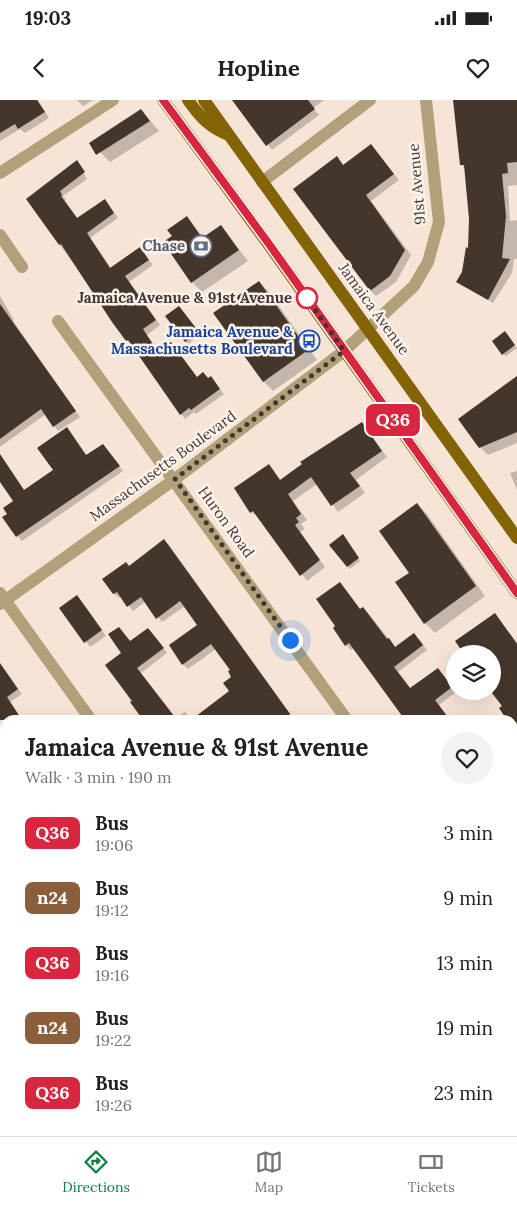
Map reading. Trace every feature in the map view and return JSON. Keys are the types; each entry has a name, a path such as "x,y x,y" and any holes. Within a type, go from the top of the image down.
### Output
{"main road":[{"path":"163,100 269,244 517,593"},
{"path":"188,100 208,125 229,135"},
{"name":"Jamaica Avenue","path":"204,100 517,538"}],"street":[{"path":"0,173 113,100"},
{"path":"262,182 370,100"},
{"name":"91st Avenue","path":"344,351 414,286 428,262 437,235 438,208 426,100"},
{"path":"0,235 22,267"},
{"name":"Huron Road","path":"58,320 175,479 343,715"},
{"name":"Massachusetts Boulevard","path":"2,599 175,479 344,351"},
{"path":"2,599 87,715"}],"building":[{"path":"0,100 37,100 45,112 18,129 15,124 0,133"},
{"path":"232,100 308,100 315,109 266,146"},
{"path":"453,100 517,100 517,162 507,163 508,173 502,174 506,216 502,258 510,259 488,300 456,282 462,272 466,247 468,248 469,219 464,165 460,165"},
{"path":"141,109 150,121 96,155 89,143"},
{"path":"371,144 394,174 366,195 405,250 390,276 370,291 293,189 337,156 343,165"},
{"path":"77,160 85,172 60,191 61,196 77,218 105,199 114,213 87,233 110,268 140,247 149,260 125,276 156,320 143,329 158,352 171,342 197,377 203,372 208,378 211,376 220,389 191,410 189,408 180,415 128,340 126,341 112,322 61,244 59,245 26,199"},
{"name":"Chase","path":"187,216 202,238 221,225 239,250 191,283 163,242 172,236 167,230"},
{"path":"259,281 308,350 263,382 213,313"},
{"path":"0,304 76,411 53,427 41,409 0,439"},
{"path":"179,306 199,332 185,342 165,316"},
{"path":"505,331 515,345 502,355 492,341"},
{"path":"517,376 517,432 479,448 458,419"},
{"path":"362,422 382,451 350,473 360,486 331,506 311,477 288,494 301,514 296,518 299,522 295,525 320,560 300,576 253,511 250,513 234,488 269,464 280,480 302,464 300,462"},
{"path":"67,427 86,455 103,444 120,466 16,537 2,517 7,514 3,508 13,501 0,482 0,454 24,490 53,470 37,448"},
{"path":"417,503 476,586 424,624 395,582 409,573 379,531"},
{"path":"343,534 359,558 347,567 329,545"},
{"path":"164,539 290,714 198,715 229,691 223,683 231,677 228,671 230,670 211,644 182,665 169,645 197,625 180,601 156,619 141,597 127,607 117,592 113,594 102,579 126,562 129,566"},
{"path":"340,582 360,609 363,607 395,647 414,633 423,645 394,667 410,688 438,668 446,679 446,692 435,700 446,715 401,715 349,643 345,646 333,628 335,626 316,599"},
{"path":"77,595 102,630 84,643 59,608"},
{"path":"495,613 517,644 517,715 504,715 499,708 502,706 497,700 501,700 501,645 458,645 455,641"},
{"path":"119,627 130,641 148,628 164,648 137,668 173,715 139,715 130,702 132,701 105,665 121,653 108,634"},
{"path":"0,663 18,689 7,697 19,715 0,715"}],"bus line":[{"name":"Q36","path":"163,100 269,244 517,593"}],"place":[{"name":"Chase","path":"201,246"},
{"name":"Jamaica Avenue & 91st Avenue","path":"307,298"},
{"name":"Jamaica Avenue & Massachusetts Boulevard","path":"309,341"}],"route":[{"path":"290,640 175,479 344,351 302,291 307,298"}]}
